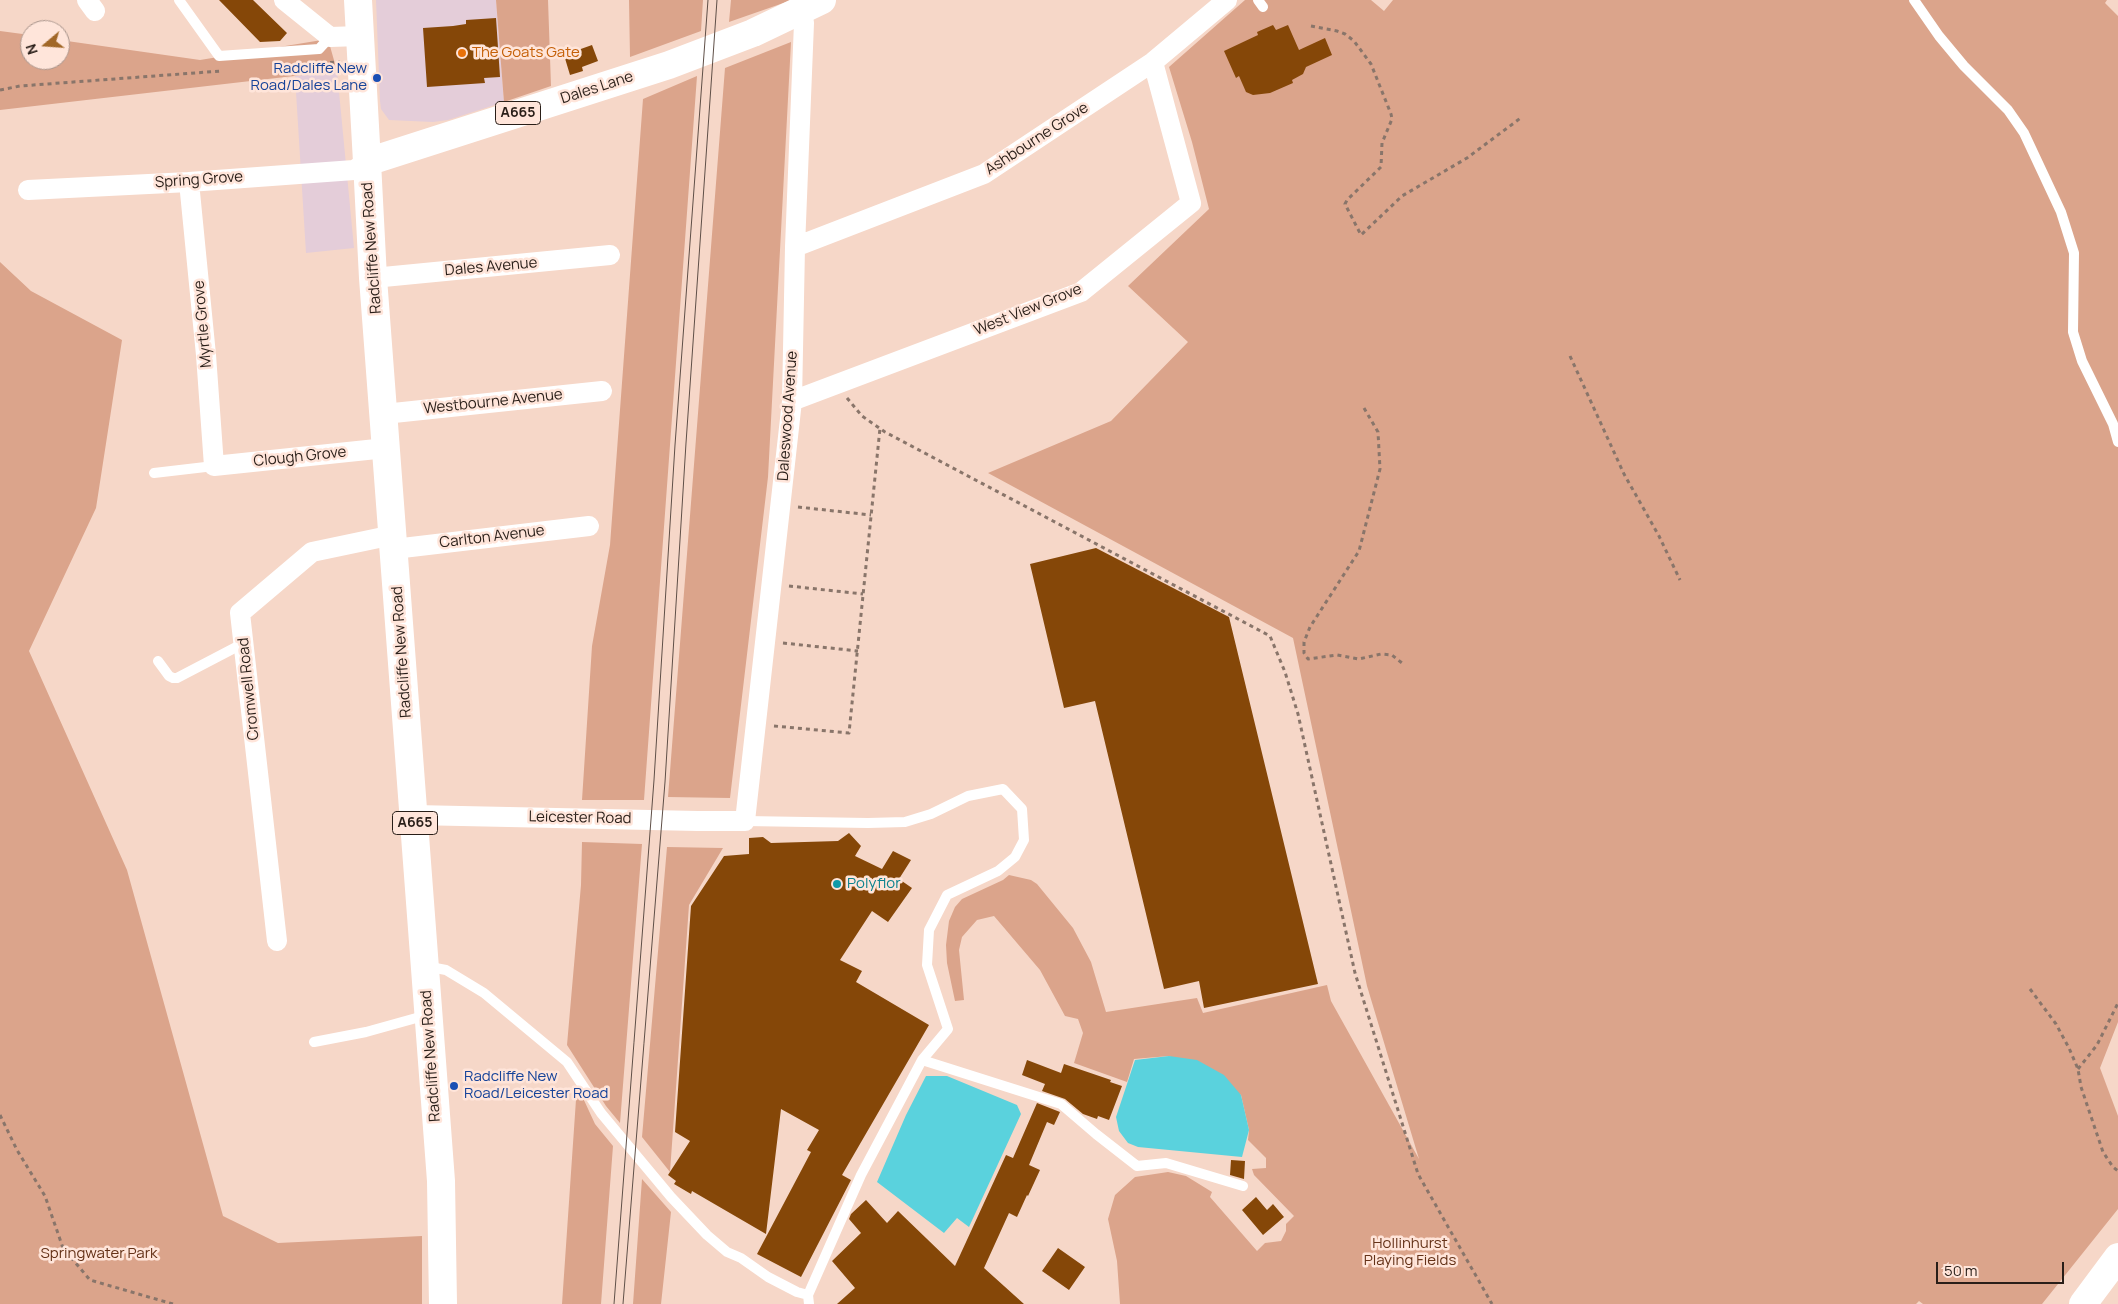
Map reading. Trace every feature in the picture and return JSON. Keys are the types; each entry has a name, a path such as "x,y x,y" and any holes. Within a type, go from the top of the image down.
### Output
{"main road":[{"name":"Radcliffe New Road","path":"358,0 373,278 441,1181 443,1304"},
{"name":"Dales Lane","path":"367,162 669,65 753,33 811,5"},
{"path":"2082,1304 2118,1256"}],"street":[{"name":"Ashbourne Grove","path":"795,247 984,174 1153,62 1227,0"},
{"path":"287,4 330,37 360,48"},
{"name":"Daleswood Avenue","path":"745,820 792,401 795,247 804,23 811,5"},
{"name":"West View Grove","path":"792,401 1080,292 1191,203 1153,62"},
{"name":"Spring Grove","path":"28,190 189,182 354,170 367,162"},
{"name":"Myrtle Grove","path":"189,182 206,355 214,466"},
{"name":"Dales Avenue","path":"373,278 610,255"},
{"name":"Westbourne Avenue","path":"384,414 602,390"},
{"name":"Clough Grove","path":"214,466 386,448"},
{"name":"Carlton Avenue","path":"393,542 590,526"},
{"name":"Cromwell Road","path":"277,941 240,613 312,552 393,542"},
{"name":"Leicester Road","path":"414,815 698,821 745,820"}],"lane":[{"path":"179,0 219,56 319,49 330,37"},
{"path":"1914,0 1939,36 1964,66 2008,110 2024,133 2061,212 2074,253 2073,332 2082,361 2113,424 2118,442"},
{"path":"154,473 214,466"},
{"path":"158,661 169,676 177,678 244,643"},
{"path":"424,966 446,970 484,993 567,1062 601,1113 671,1197 707,1235 727,1252 741,1258 809,1300 862,1175 922,1060 948,1029 927,965 929,930 947,895 998,871 1015,857 1024,840 1022,809 1003,789 968,796 931,814 905,822 745,820"},
{"path":"314,1042 366,1032 428,1014"},
{"path":"922,1060 1061,1104 1138,1166 1166,1163 1243,1186"}],"path":[{"path":"1311,26 1337,31 1354,41 1371,64 1392,118 1382,143 1381,167 1346,200 1345,204 1361,235 1402,196 1467,158 1522,117"},
{"path":"313,64 360,48"},
{"path":"0,90 20,86 225,70"},
{"path":"1570,356 1624,474 1659,536 1680,580"},
{"path":"835,385 862,416 880,428 1270,636 1285,672 1298,714 1355,973 1418,1174 1492,1304"},
{"path":"1364,408 1378,432 1380,468 1359,551 1310,627 1304,642 1304,654 1308,659 1337,655 1358,659 1381,654 1392,655 1402,663"},
{"path":"756,724 850,733 880,428"},
{"path":"780,504 871,515"},
{"path":"771,584 864,594"},
{"path":"765,641 858,651"},
{"path":"2030,989 2056,1024 2078,1068 2081,1086 2103,1152 2118,1171"},
{"path":"2078,1068 2097,1045 2118,1003"},
{"path":"0,1115 17,1150 45,1196 64,1248 90,1280 173,1304"}],"shaded area":[{"path":"376,0 496,0 504,102 448,120 433,122 389,120 381,109 380,101"},
{"path":"337,71 354,248 306,253 295,76"}],"green space":[{"path":"496,0 548,0 551,86 504,102"},
{"path":"629,0 703,0 701,31 630,57"},
{"path":"731,0 792,0 729,22"},
{"name":"Hollinhurst Playing Fields","path":"1245,0 1371,0 1384,11 1393,0 2107,0 2105,3 2118,16 2118,1022 2100,1068 2118,1116 2118,1209 2042,1304 1923,1304 1919,1301 1916,1304 1120,1304 1117,1261 1108,1219 1115,1195 1135,1177 1168,1172 1186,1176 1212,1192 1210,1197 1257,1251 1265,1243 1281,1241 1286,1231 1286,1224 1294,1216 1254,1175 1252,1169 1266,1168 1266,1158 1248,1140 1249,1130 1241,1095 1169,1056 1134,1059 1127,1082 1074,1063 1083,1033 1078,1019 1065,1016 1040,970 994,916 977,920 962,937 959,950 964,1000 955,1001 947,963 946,945 949,921 955,907 962,899 1003,880 1009,875 1031,880 1037,884 1073,928 1091,962 1106,1012 1197,998 1203,1013 1327,985 1331,1001 1419,1159 1367,986 1293,638 988,473 1111,421 1188,342 1128,286 1209,209 1192,142 1169,67"},
{"path":"0,31 20,34 20,70 70,70 70,41 200,60 328,39 337,71 0,110"},
{"path":"791,42 768,477 730,798 668,797 725,68"},
{"path":"697,76 644,800 582,800 592,646 610,545 643,99"},
{"name":"Springwater Park","path":"0,262 31,291 122,340 96,508 29,651 127,870 223,1216 278,1243 422,1236 422,1304 0,1304"},
{"path":"582,842 642,844 620,1123 606,1106 567,1045 581,885"},
{"path":"667,847 723,848 689,905 670,1172 642,1137"},
{"path":"577,1085 595,1124 613,1146 601,1304 562,1304"},
{"path":"642,1179 671,1212 661,1304 633,1304"}],"water":[{"path":"1169,1056 1197,1060 1224,1075 1241,1095 1249,1130 1242,1157 1138,1147 1128,1143 1119,1131 1116,1117 1135,1060"},
{"path":"926,1076 947,1076 1017,1105 1021,1114 969,1227 957,1218 944,1233 877,1182 906,1115"}],"building":[{"path":"219,0 253,0 287,33 280,41 260,42"},
{"name":"The Goats Gate","path":"496,18 500,77 484,78 485,83 427,87 423,28 466,24 466,20"},
{"path":"1273,25 1276,30 1288,25 1299,50 1325,38 1332,55 1306,67 1303,74 1292,80 1293,83 1270,93 1253,95 1246,92 1239,76 1236,78 1224,51 1258,35 1257,32"},
{"path":"592,45 598,61 582,67 583,71 570,75 564,55"},
{"path":"1096,548 1229,617 1318,984 1204,1008 1199,981 1164,989 1095,701 1064,708 1030,564"},
{"path":"849,833 861,846 855,856 882,869 893,851 911,860 899,879 912,888 888,922 872,911 840,960 862,971 856,982 929,1025 842,1175 851,1180 801,1277 757,1254 811,1152 807,1150 819,1130 781,1109 766,1234 692,1191 691,1194 674,1184 676,1181 668,1175 690,1141 675,1132 691,906 724,856 749,854 749,838 763,837 771,843 838,841"},
{"path":"1027,1060 1061,1073 1064,1064 1111,1080 1110,1082 1122,1086 1109,1120 1098,1116 1097,1119 1083,1114 1065,1099 1042,1091 1045,1084 1022,1075"},
{"path":"1037,1103 1060,1112 1054,1125 1047,1122 1029,1165 1040,1170 1028,1196 1017,1217 1009,1213 984,1268 1024,1304 837,1304 855,1288 832,1261 861,1233 849,1219 851,1214 866,1200 887,1223 898,1211 955,1266 1006,1155 1013,1158"},
{"path":"1231,1160 1245,1161 1244,1179 1230,1175"},
{"path":"1256,1197 1267,1210 1273,1204 1284,1217 1263,1235 1242,1210"},
{"path":"1058,1248 1085,1267 1069,1290 1042,1271"}],"tram line":[{"path":"614,1304 654,780 675,445 708,0"},
{"path":"623,1304 665,782 686,443 717,0"}],"place":[{"name":"The Goats Gate","path":"462,53"},
{"name":"Radcliffe New Road/Dales Lane","path":"377,78"},
{"name":"Polyflor","path":"837,884"},
{"name":"Radcliffe New Road/Leicester Road","path":"454,1086"}]}
